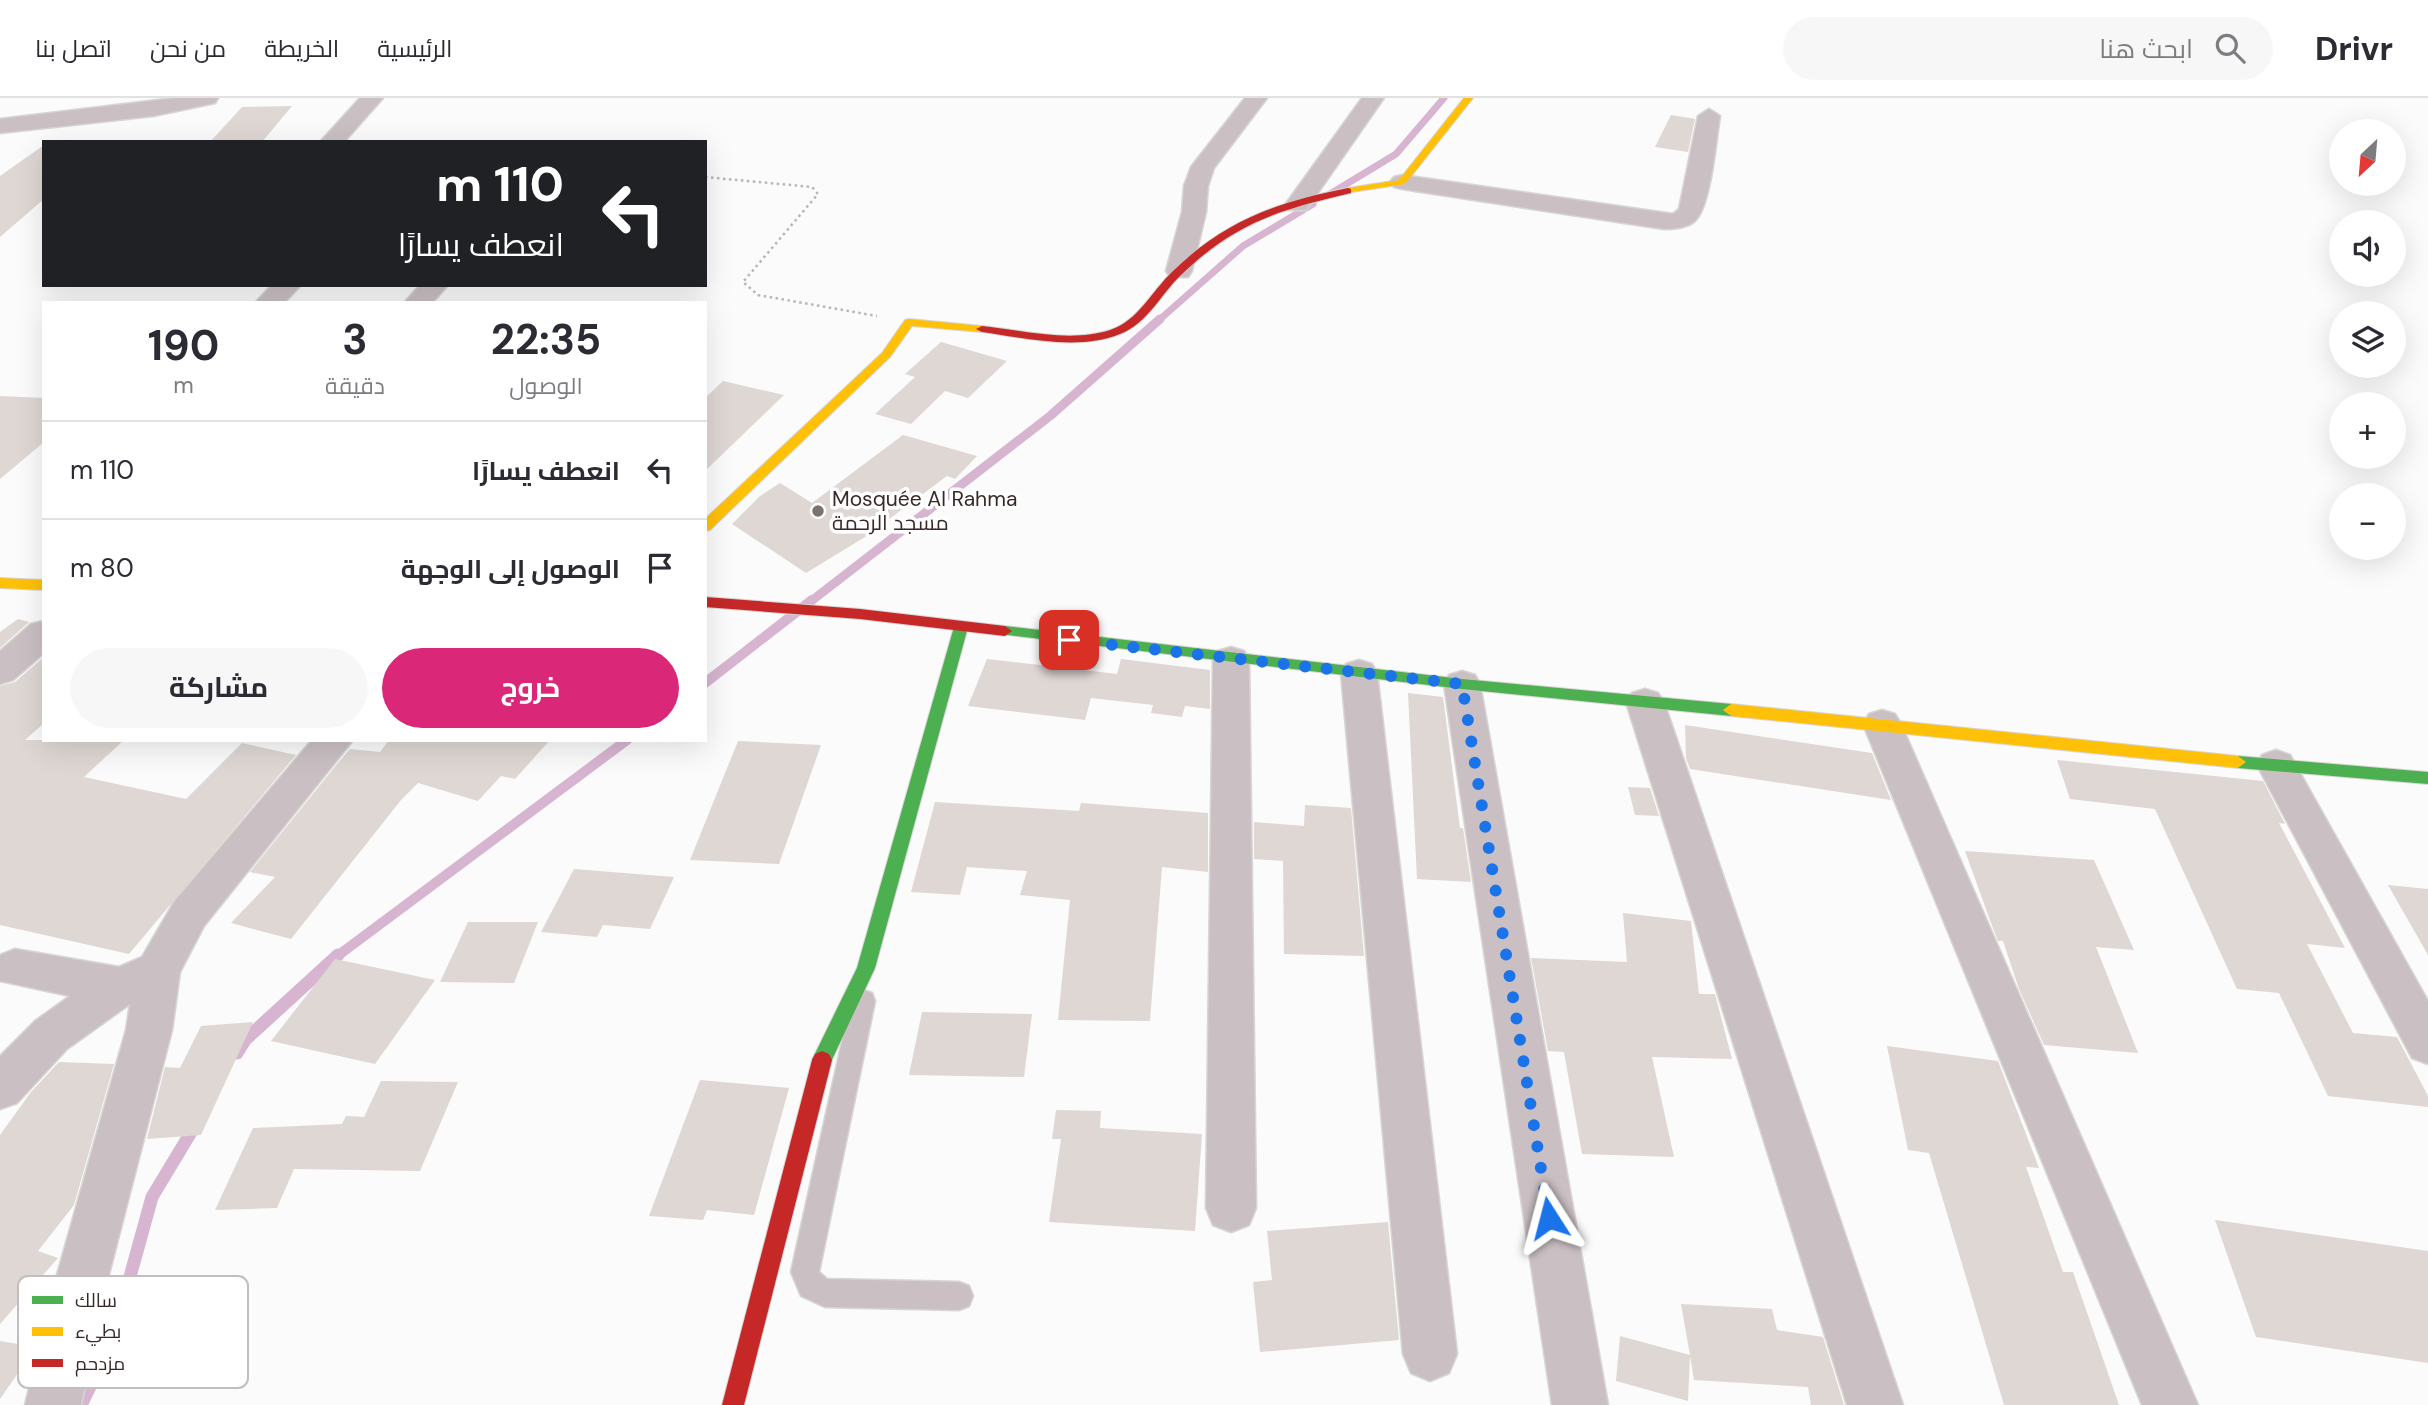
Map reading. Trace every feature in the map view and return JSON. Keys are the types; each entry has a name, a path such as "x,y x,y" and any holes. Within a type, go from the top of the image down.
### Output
{"street":[{"path":"0,126 207,98"},
{"path":"333,140 372,98"},
{"path":"1179,271 1194,212 1196,186 1203,167 1256,98"},
{"path":"1297,205 1373,98"},
{"path":"1402,183 1469,98"},
{"path":"707,525 886,355 909,322 1098,336 1115,332 1220,236 1251,217 1402,183 1664,222 1679,221 1690,209 1709,116"},
{"path":"270,301 286,287"},
{"path":"419,301 433,287"},
{"path":"0,583 42,585"},
{"path":"707,602 860,614 1231,660 1882,724 2174,757 2428,778"},
{"path":"733,1405 821,1063 866,968 961,626"},
{"path":"0,671 42,635"},
{"path":"1231,660 1231,1208"},
{"path":"1359,673 1430,1354"},
{"path":"1462,684 1580,1405"},
{"path":"1645,702 1875,1405"},
{"path":"1882,724 2170,1405"},
{"path":"0,1088 51,1035 139,978 332,742"},
{"path":"2276,765 2428,1044"},
{"path":"15,968 139,978"},
{"path":"83,1276 149,1030 139,978"}],"lane":[{"path":"866,968 862,1020 805,1272 811,1286 825,1293 960,1296"}],"path":[{"path":"707,177 812,187 818,194 743,282 758,295 909,322"}],"building":[{"path":"292,106 264,140 212,140 242,107"},
{"path":"1671,115 1695,119 1688,152 1655,147"},
{"path":"42,146 42,201 0,237 0,176"},
{"path":"941,342 1007,361 968,398 945,391 911,424 875,414 915,377 905,374"},
{"path":"723,381 784,395 707,469 707,396"},
{"path":"0,396 42,398 42,444 0,479"},
{"name":"Mosquée Al Rahma مسجد الرحمة","path":"903,435 977,456 955,479 947,476 865,537 806,573 732,524 760,496 780,483 812,503"},
{"path":"18,619 29,622 0,648 0,632"},
{"path":"42,659 42,725 25,740 122,742 84,777 186,799 242,743 296,755 129,954 0,925 0,686 15,682"},
{"path":"987,659 1117,674 1121,659 1210,670 1210,709 1185,706 1182,717 1151,713 1153,705 1091,698 1085,720 968,706"},
{"path":"1408,693 1443,697 1460,828 1463,828 1471,882 1417,879"},
{"path":"1685,725 1872,753 1891,800 1690,769 1686,758"},
{"path":"738,741 821,745 779,864 690,860"},
{"path":"388,742 548,742 515,779 501,776 478,801 418,783 401,800 291,939 231,923 275,877 250,872 350,749 380,752"},
{"path":"2057,760 2263,781 2285,824 2279,823 2345,948 2307,944 2353,1033 2397,1037 2428,1096 2428,1107 2328,1096 2279,993 2237,989 2155,809 2070,799"},
{"path":"1628,787 1650,788 1659,816 1635,815"},
{"path":"935,802 1079,811 1081,803 1208,813 1208,872 1162,867 1150,1021 1058,1020 1070,900 1020,895 1027,871 967,867 960,895 911,892"},
{"path":"1305,805 1351,808 1364,956 1284,954 1283,861 1254,859 1254,822 1304,826"},
{"path":"1965,851 2094,860 2134,950 2096,947 2138,1053 2044,1045 2019,989 2003,941 1998,941"},
{"path":"574,869 674,877 650,929 603,925 597,937 541,932"},
{"path":"2388,885 2428,889 2428,955"},
{"path":"1623,913 1691,921 1699,994 1715,994 1732,1059 1652,1057 1674,1157 1582,1154 1564,1052 1548,1051 1531,958 1627,962"},
{"path":"468,922 538,922 514,983 440,982"},
{"path":"335,959 435,980 375,1064 271,1041"},
{"path":"922,1012 1032,1014 1024,1077 909,1075"},
{"path":"253,1022 201,1135 147,1139 165,1067 180,1068 201,1026"},
{"path":"1887,1046 1998,1061 2039,1168 2026,1167 2063,1272 2073,1272 2119,1405 2004,1405 1929,1153 1908,1150"},
{"path":"59,1062 114,1064 74,1205 38,1251 58,1258 42,1276 18,1276 18,1304 0,1324 0,1135 31,1092"},
{"path":"700,1080 789,1088 754,1215 707,1210 703,1220 649,1216"},
{"path":"381,1081 458,1082 420,1171 294,1169 277,1208 215,1210 253,1128 342,1124 346,1116 364,1117"},
{"path":"1056,1110 1101,1111 1100,1128 1202,1134 1195,1231 1049,1222 1061,1139 1052,1139"},
{"path":"2215,1220 2428,1251 2428,1363 2256,1337"},
{"path":"1388,1222 1399,1340 1260,1352 1253,1282 1272,1280 1267,1231"},
{"path":"1681,1304 1772,1309 1777,1330 1823,1337 1844,1405 1811,1405 1808,1387 1694,1380 1690,1356 1688,1401 1616,1381 1620,1336 1690,1355"},
{"path":"0,1341 18,1344 18,1373 0,1399"}],"waterway":[{"path":"1330,194 1396,154 1444,98"},
{"path":"1158,321 1243,246 1313,204"},
{"path":"810,602 1050,416 1160,319"},
{"path":"707,681 812,600"},
{"path":"336,957 624,742"},
{"path":"237,1053 245,1040 338,955"},
{"path":"130,1276 152,1197 196,1124"},
{"path":"81,1405 89,1388"}],"traffic: fast":[{"path":"822,1060 866,968 961,627"},
{"path":"1005,631 1462,684 1731,710"},
{"path":"2238,762 2428,778"}],"traffic: slow":[{"path":"1348,191 1402,182 1469,98"},
{"path":"707,525 886,355 909,322 982,329"},
{"path":"0,583 42,585"},
{"path":"1731,710 2238,762"}],"traffic: jam":[{"path":"982,329 1068,338 1086,338 1116,332 1133,322 1173,276 1213,241 1253,218 1274,210 1348,191"},
{"path":"707,602 860,614 1005,631"},
{"path":"733,1405 822,1060"}],"place":[{"name":"Mosquée Al Rahma مسجد الرحمة","path":"818,511"}],"route":[{"path":"1069,640 1462,684 1549,1218"}]}
